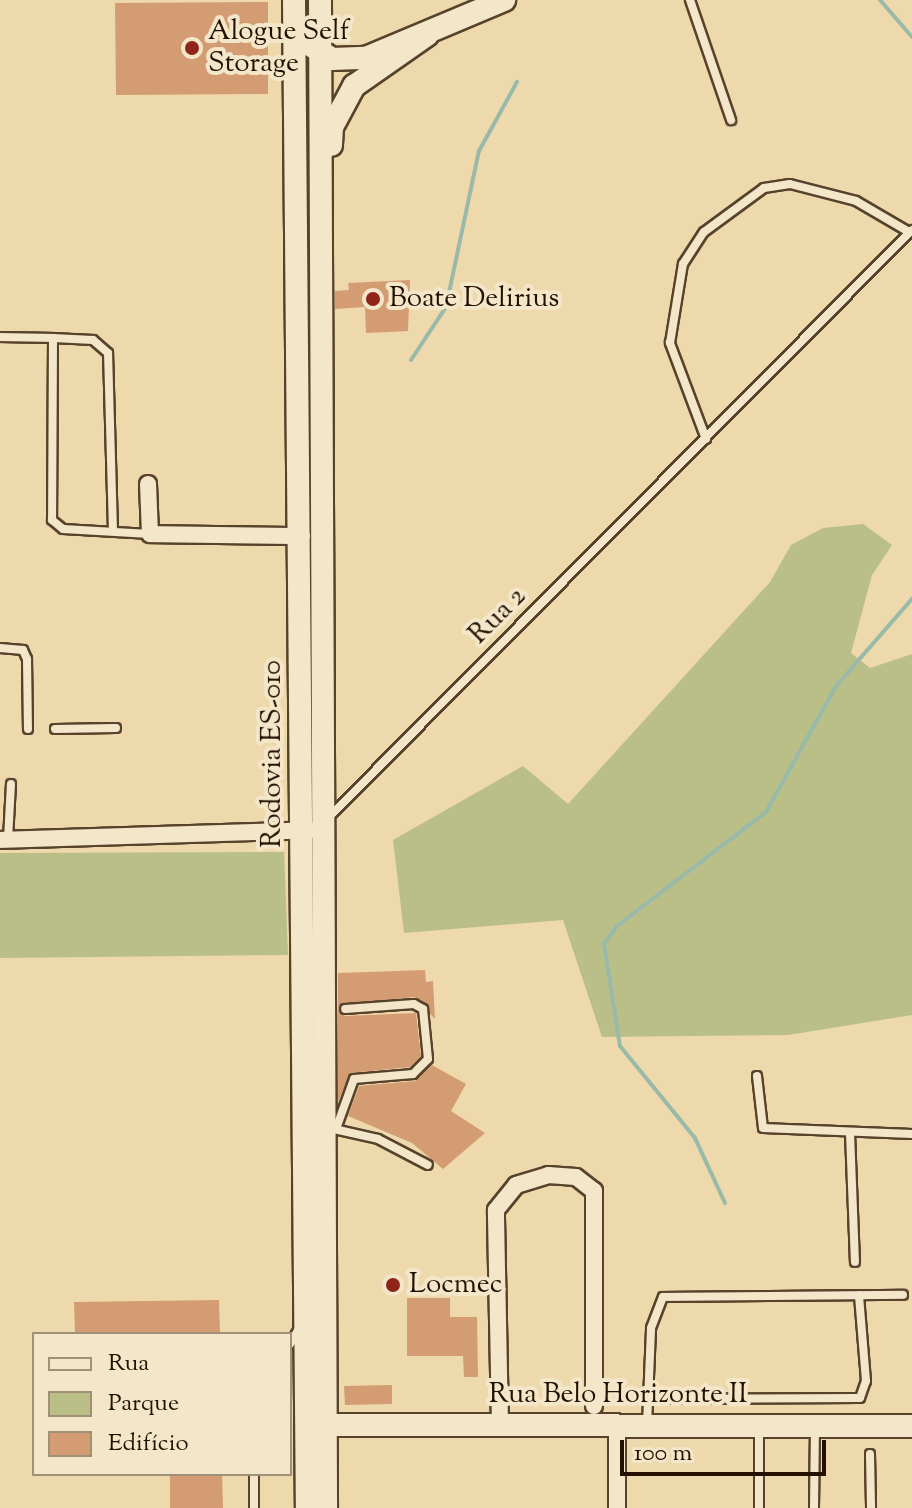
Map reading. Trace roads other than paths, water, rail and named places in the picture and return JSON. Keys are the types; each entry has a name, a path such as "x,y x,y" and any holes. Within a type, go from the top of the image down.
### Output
{"main road":[{"name":"Rodovia ES-010","path":"307,1508 305,1319 320,0"},
{"path":"295,10 320,53 366,58 427,35 504,0"},
{"name":"Rodovia ES-010","path":"295,10 302,536 312,829 329,1130 326,1508"},
{"path":"319,240 330,213 332,127 340,104 377,66 427,35"},
{"name":"Rua Belo Horizonte II","path":"325,1425 912,1426"}],"street":[{"path":"148,484 150,534 302,536"},
{"path":"4,840 312,829"},
{"path":"500,1425 496,1210 516,1185 548,1175 576,1177 594,1191 594,1406"},
{"path":"617,1427 617,1508"}],"lane":[{"path":"690,0 731,120"},
{"name":"Rua 2","path":"312,829 706,439 910,231 856,201 790,184 764,188 704,232 683,264 670,343 706,439"},
{"path":"0,337 93,340 108,353 113,531"},
{"path":"53,338 52,520 63,529 150,534"},
{"path":"0,648 23,650 27,659 28,729"},
{"path":"55,729 116,728"},
{"path":"4,840 11,784"},
{"path":"345,1009 414,1004 423,1009 428,1059 413,1074 354,1079 329,1130 378,1139 428,1165"},
{"path":"757,1076 760,1127 912,1134"},
{"path":"850,1133 855,1262"},
{"path":"648,1399 860,1398 866,1381 859,1295"},
{"path":"646,1425 654,1312 663,1297 903,1295"},
{"path":"292,1341 305,1319"},
{"path":"759,1424 759,1508"},
{"path":"814,1508 815,1425"},
{"path":"870,1454 871,1508"},
{"path":"254,1476 254,1508"}],"waterway":[{"path":"880,0 912,37"},
{"path":"411,360 446,307 479,151 517,82"},
{"path":"725,1203 695,1138 620,1046 604,944 617,926 766,812 836,686 912,599"}],"place":[{"name":"Alogue Self Storage","path":"192,48"},
{"name":"Boate Delirius","path":"373,299"},
{"name":"Locmec","path":"393,1285"}]}
